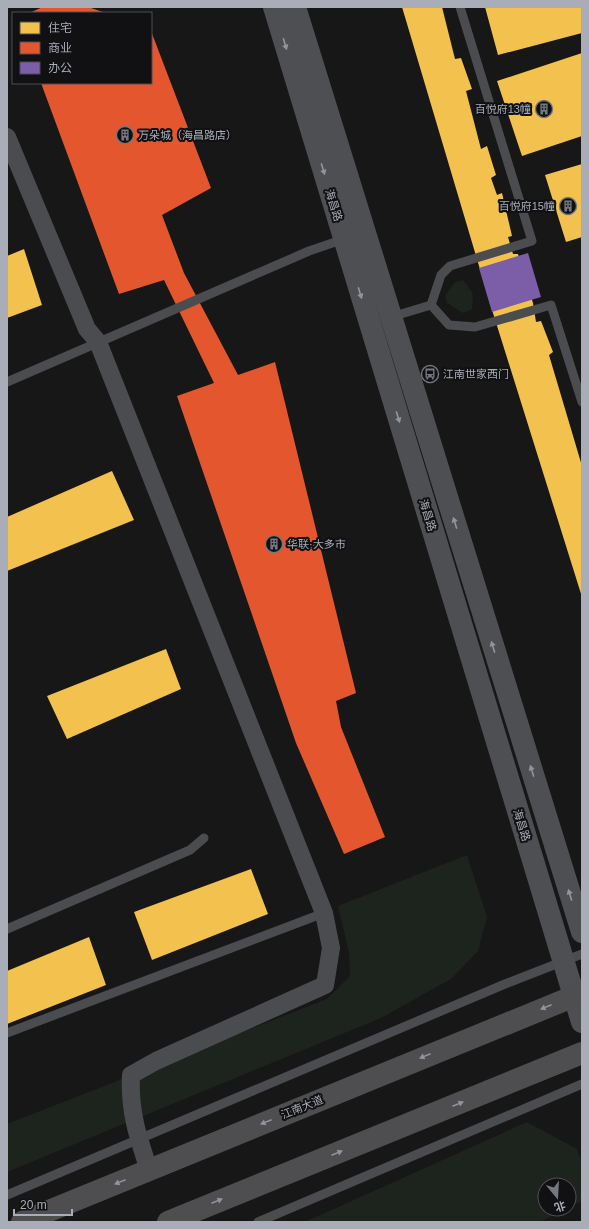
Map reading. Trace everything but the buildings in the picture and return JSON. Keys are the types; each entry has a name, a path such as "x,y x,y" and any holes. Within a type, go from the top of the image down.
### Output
{"highway":[{"name":"江南大道","path":"22,1222 578,994"},
{"path":"168,1222 195,1217 582,1053"}],"main road":[{"name":"海昌路","path":"274,7 354,234 391,317 582,932"},
{"name":"海昌路","path":"295,7 354,234 572,957 582,1022"}],"street":[{"path":"7,137 87,329 98,342 324,913 331,948 325,985 156,1061 131,1075 130,1098 139,1139 149,1170"}],"lane":[{"path":"431,305 441,275 450,266 532,241 460,7"},
{"path":"7,382 309,251 354,234"},
{"path":"391,317 431,305"},
{"path":"431,305 449,325 475,327 551,305 582,402"},
{"path":"7,928 190,850 204,838"},
{"path":"7,1033 324,913"},
{"path":"7,1195 572,957"},
{"path":"258,1222 582,1084"}],"shaded area":[{"path":"463,280 473,296 472,309 463,313 447,303 445,296 454,283"},
{"path":"467,855 487,917 478,951 451,979 381,1018 7,1172 7,1124 327,999 350,976 349,952 338,906"},
{"path":"527,1122 577,1149 582,1163 582,1201 577,1203 577,1177 537,1177 537,1217 550,1217 540,1222 305,1222"}],"place":[{"name":"百悦府13幢","path":"544,109"},
{"name":"万朵城（海昌路店）","path":"125,135"},
{"name":"百悦府15幢","path":"568,206"},
{"name":"江南世家西门","path":"430,374"},
{"name":"华联·大多市","path":"274,544"}]}
